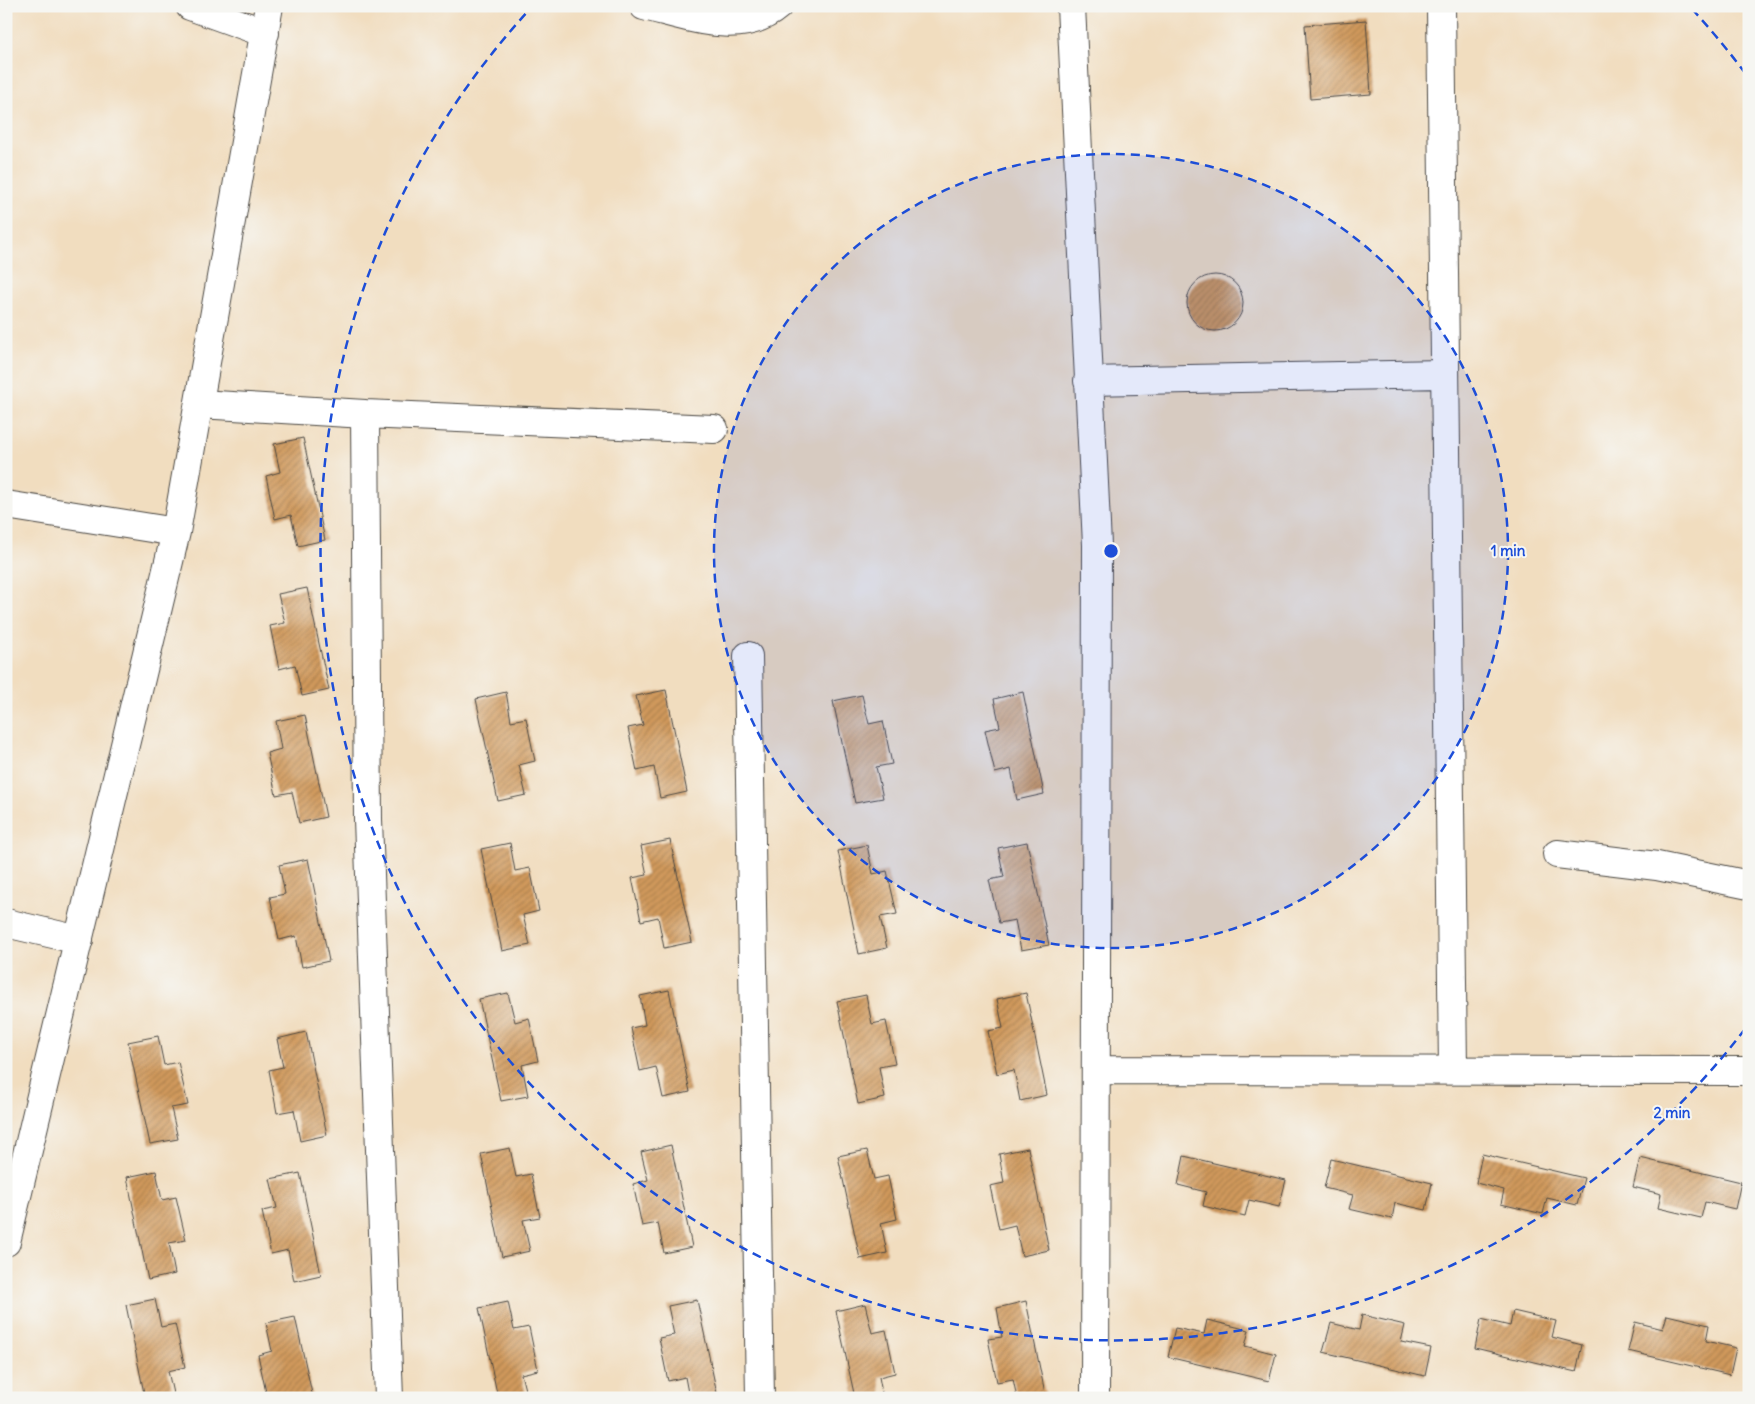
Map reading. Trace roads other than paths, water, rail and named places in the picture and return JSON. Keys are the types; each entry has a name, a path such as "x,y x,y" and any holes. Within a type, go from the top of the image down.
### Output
{"street":[{"path":"190,6 265,33"},
{"path":"6,1242 176,532 269,6"},
{"path":"644,6 707,21 742,24 765,17 778,6 792,6"},
{"path":"1071,6 1097,545 1095,1398"},
{"path":"1440,6 1453,1070"},
{"path":"1088,381 1444,374"},
{"path":"199,404 365,414 714,429"},
{"path":"365,414 368,819 389,1398"},
{"path":"6,506 176,532"},
{"path":"748,656 760,1398"},
{"path":"1557,854 1657,866 1749,885"},
{"path":"6,923 79,940"},
{"path":"1096,1070 1749,1071"}]}
